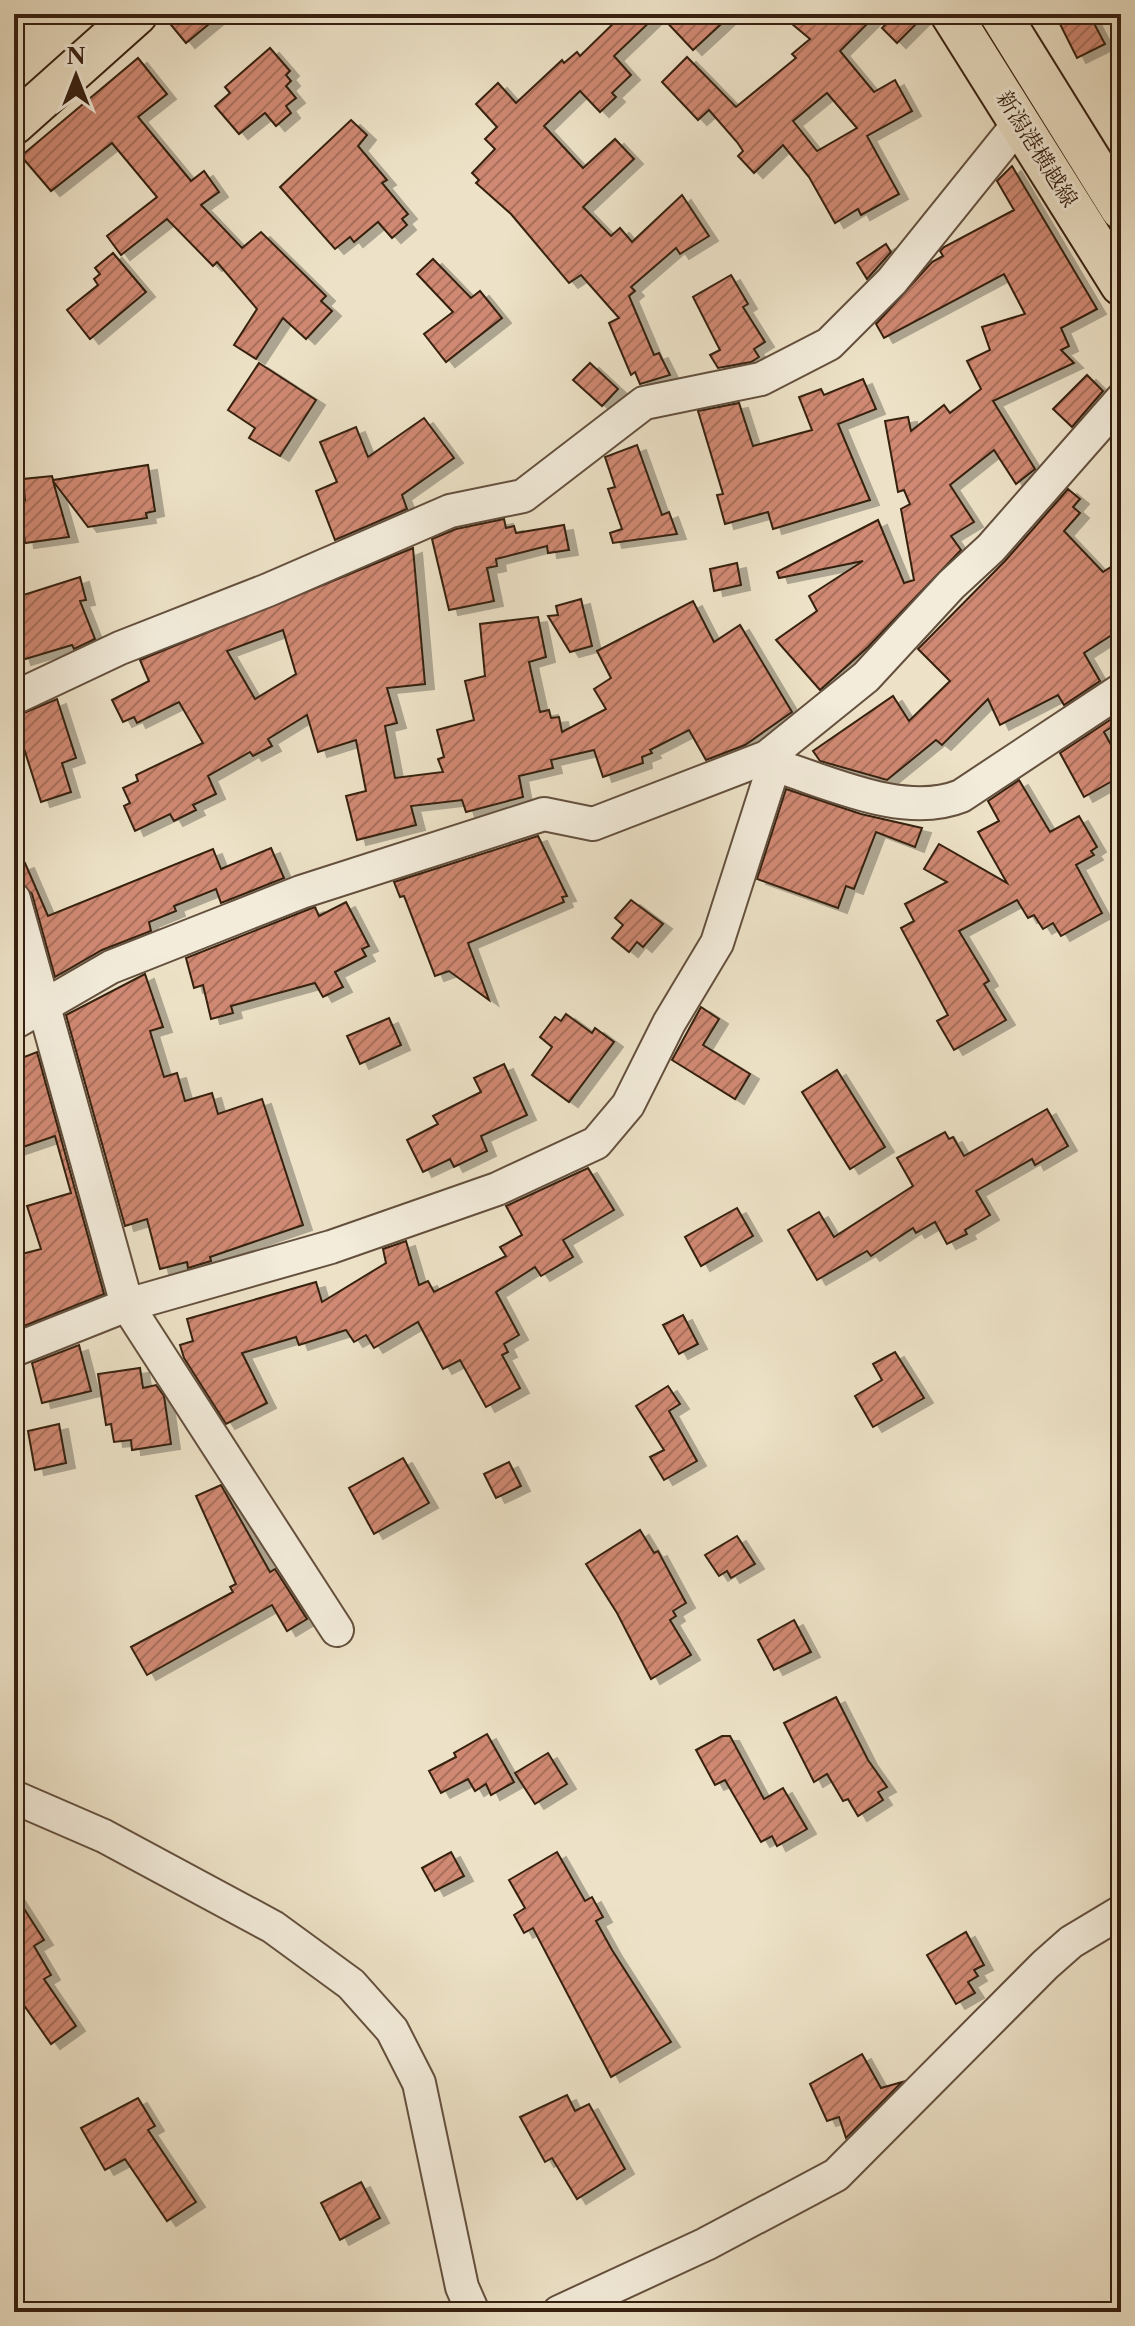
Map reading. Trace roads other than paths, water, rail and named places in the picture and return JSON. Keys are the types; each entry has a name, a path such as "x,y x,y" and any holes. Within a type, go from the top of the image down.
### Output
{"main road":[{"name":"新潟港横越線","path":"951,14 1121,285"},
{"name":"新潟港横越線","path":"1000,14 1121,209"},
{"path":"14,124 125,18"}],"street":[{"path":"14,698 120,648 268,590 450,511 523,496 644,403 761,379 829,344 892,281 1020,122"},
{"path":"14,1023 111,967 315,887 544,814 593,824 771,761 866,677 1001,536 1121,400"},
{"path":"771,761 880,798 941,804 961,796 1121,690"},
{"path":"14,1350 127,1305 331,1247 497,1189 596,1143 628,1105 669,1023 717,943 771,761"},
{"path":"14,899 46,1005 127,1305 337,1630"},
{"path":"14,1797 104,1836 273,1927 351,1984 392,2030 419,2083 462,2287 473,2312"},
{"path":"559,2312 706,2244 836,2175 1045,1965 1071,1942 1121,1912"}]}
